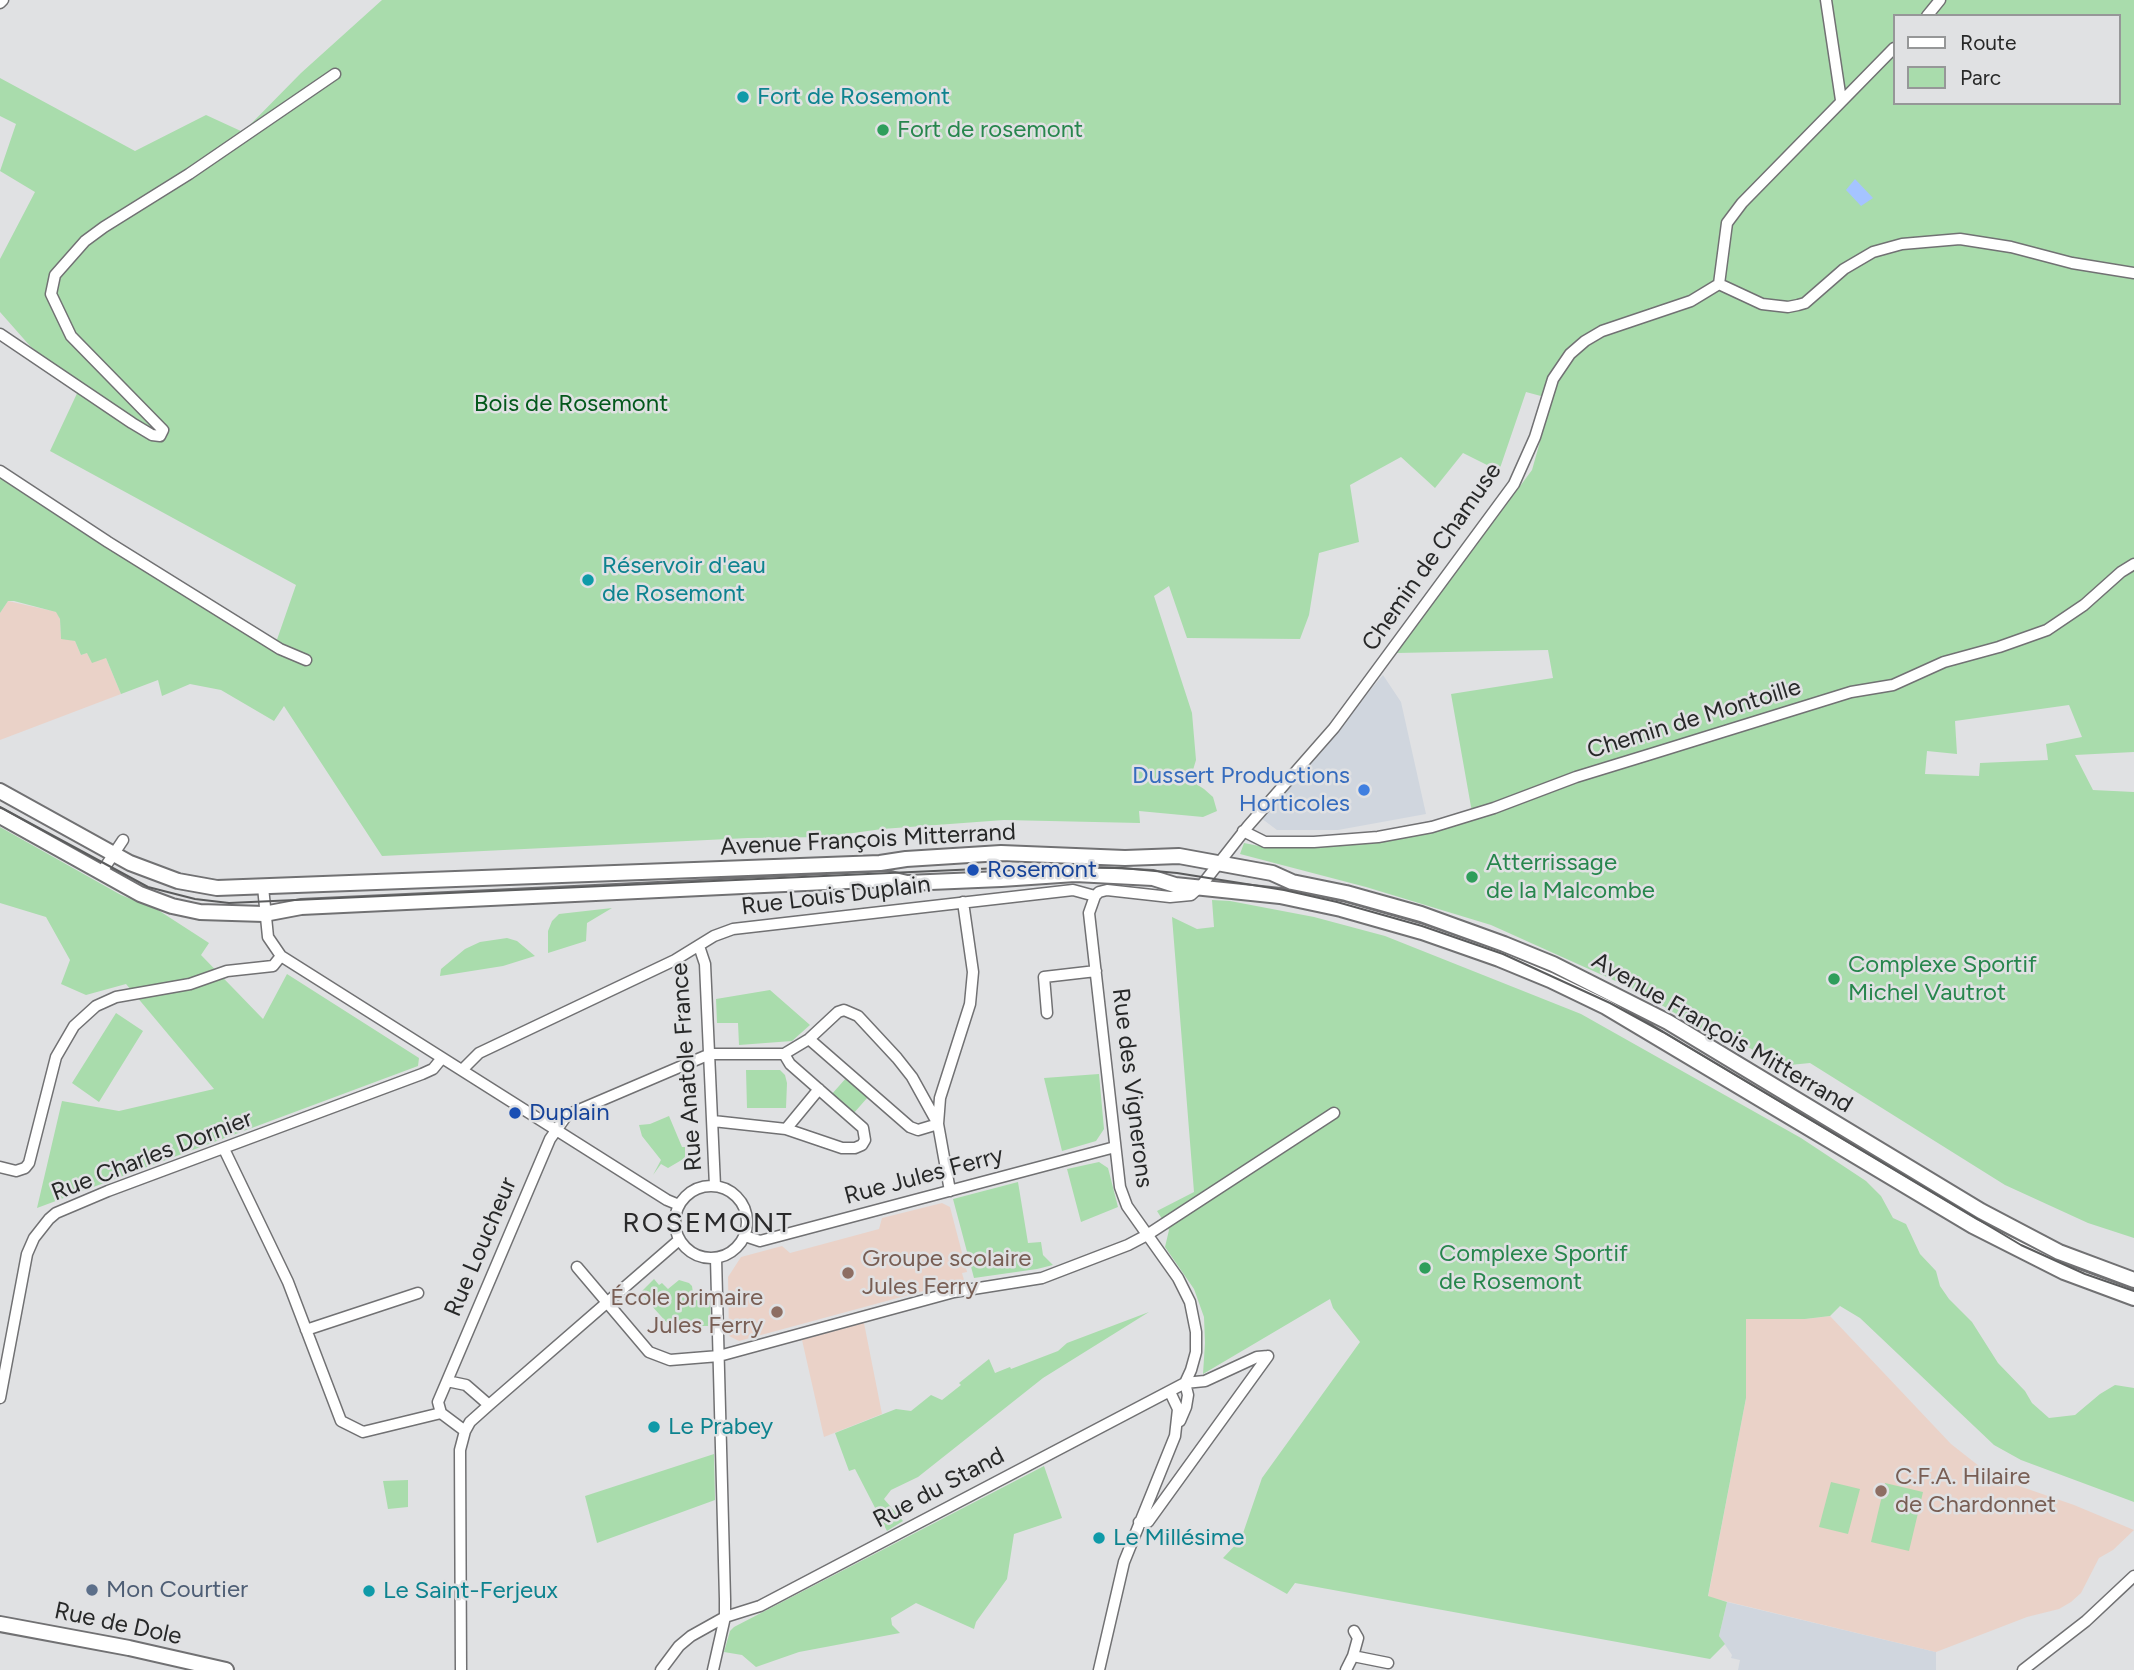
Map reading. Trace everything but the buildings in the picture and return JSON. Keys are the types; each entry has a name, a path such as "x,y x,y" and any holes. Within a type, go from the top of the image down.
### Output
{"main road":[{"name":"Avenue François Mitterrand","path":"0,791 142,869 197,886 240,889 880,863 1001,853 1125,859 1179,856 1272,873 1292,882 1346,893 1421,914 1553,964 1668,1022 2004,1223 2059,1252 2134,1280"},
{"name":"Avenue François Mitterrand","path":"0,816 139,894 172,906 200,912 264,914 315,906 890,879 907,883 1001,879 1043,874 1153,878 1175,885 1280,896 1341,909 1422,932 1550,980 1606,1007 1973,1226 2064,1272 2134,1298"},
{"name":"Rue de Dole","path":"0,1623 226,1670"}],"street":[{"path":"1826,0 1841,100"},
{"path":"1929,14 1940,0"},
{"path":"1892,50 1742,203 1727,223 1719,284 1762,304 1788,307 1805,303 1857,259 1873,251 1902,244 1960,239 2134,273"},
{"path":"0,334 132,423 152,435 160,436 163,430 71,336 51,294 55,275 85,241 104,227 189,174 335,75"},
{"name":"Chemin de Chamuse","path":"1201,886 1243,831 1334,728 1514,484 1535,437 1553,379 1570,354 1602,331 1691,301 1719,284"},
{"path":"0,471 280,649 306,660"},
{"name":"Chemin de Montoille","path":"1243,831 1265,842 1314,842 1378,837 1432,827 1494,808 1576,777 1851,692 1893,685 1944,662 2047,631 2134,564"},
{"path":"101,873 123,840"},
{"name":"Rue Louis Duplain","path":"462,1070 479,1054 733,929 1073,890 1095,895 1107,891 1182,898 1191,895 1201,886"},
{"path":"262,887 268,937 281,956 667,1200 679,1205"},
{"name":"Rue des Vignerons","path":"1095,895 1089,914 1120,1187 1127,1206 1178,1278 1190,1302 1196,1332 1196,1352 1185,1383 1188,1395 1186,1407 1175,1436"},
{"path":"950,1191 938,1124 940,1098 970,1004 973,972 963,902"},
{"name":"Rue Anatole France","path":"699,946 705,964 715,1186"},
{"path":"0,1167 16,1171 29,1163 56,1057 74,1026 96,1006 116,997 190,984 227,971 273,966 281,956"},
{"name":"Rue des Vignerons","path":"1047,1013 1044,977 1096,971"},
{"path":"555,1129 568,1115 710,1054 784,1054 809,1039 838,1012 849,1010 858,1016 912,1077 938,1124"},
{"path":"809,1039 910,1128 918,1130 938,1124"},
{"path":"713,1121 786,1129 842,1148 862,1145 865,1140 863,1128 790,1064 784,1054"},
{"name":"Rue Charles Dornier","path":"0,1398 27,1254 42,1226 56,1213 422,1074 433,1069 442,1058"},
{"path":"786,1129 819,1090"},
{"path":"577,1267 649,1352 670,1360 719,1356 954,1292 1042,1278 1128,1245 1334,1113"},
{"name":"Rue Loucheur","path":"441,1413 439,1400 555,1129"},
{"name":"Rue Jules Ferry","path":"745,1236 760,1241 1115,1147"},
{"path":"224,1149 288,1282 341,1421 363,1433 441,1413 465,1431"},
{"path":"715,1186 733,1193 740,1201 747,1222 745,1236 734,1251 716,1258 695,1255 679,1240 674,1222 679,1205 688,1194 695,1189 715,1186"},
{"path":"461,1670 460,1450 465,1431 470,1422 489,1405 679,1240"},
{"path":"713,1670 725,1617 716,1258"},
{"path":"306,1330 418,1293"},
{"path":"1099,1670 1121,1572 1139,1522 1175,1436 1178,1409 1171,1392 1185,1383 1205,1381 1257,1357 1268,1356 1148,1522 1139,1522"},
{"path":"447,1381 466,1385 489,1405"},
{"name":"Rue du Stand","path":"661,1670 679,1646 691,1636 725,1617 760,1606 1060,1447 1171,1392"},
{"path":"2023,1670 2086,1621 2134,1576"},
{"path":"1346,1670 1358,1638 1354,1631"},
{"path":"1353,1656 1388,1663"}],"shaded area":[{"path":"8,601 57,612 61,638 75,641 81,655 87,653 106,658 121,694 0,740 0,613"},
{"path":"1383,675 1401,702 1426,814 1338,830 1277,830 1261,818"},
{"name":"Groupe scolaire Jules Ferry","path":"942,1203 950,1207 967,1272 962,1273 964,1280 739,1341 729,1336 728,1277 741,1257 782,1246 790,1253 879,1229 882,1218"},
{"name":"C.F.A. Hilaire de Chardonnet","path":"1830,1316 1951,1444 1993,1477 2074,1505 2134,1530 2113,1550 2099,1558 2081,1593 2071,1602 2059,1609 2027,1617 1936,1652 1708,1597 1746,1398 1746,1318 1805,1319"},
{"path":"864,1323 882,1414 824,1437 802,1340"},
{"path":"1727,1602 1936,1652 1936,1670 1738,1670 1740,1660 1731,1658 1732,1655 1719,1636"}],"green space":[{"name":"Bois de Rosemont","path":"382,0 2134,0 2134,752 2075,755 2093,790 2134,792 2134,1238 2088,1223 2005,1185 1810,1063 1780,1066 1704,1021 1701,1029 1640,992 1491,925 1366,887 1240,854 1244,843 1269,848 1379,840 1430,833 1473,818 1451,694 1553,678 1548,650 1396,653 1532,470 1552,399 1526,392 1499,471 1463,453 1435,488 1401,457 1350,485 1359,542 1319,553 1309,615 1300,639 1187,638 1169,586 1154,596 1192,713 1196,760 1190,780 1213,797 1217,811 1203,817 1139,811 1140,823 1004,820 882,829 825,837 748,838 382,856 284,706 274,721 221,690 190,684 162,696 158,680 121,694 106,658 92,663 87,653 81,655 75,641 61,639 60,619 56,612 8,601 0,613 0,475 273,651 296,585 50,451 80,387 30,346 0,312 0,259 35,192 0,171 16,124 0,116 0,78 135,151 206,115 243,132 301,73","holes":["2069,705 2082,737 2046,744 2048,760 1980,763 1979,776 1925,774 1927,751 1957,754 1955,721"]},
{"path":"0,827 121,895 158,910 209,943 201,955 263,1019 287,974 419,1058 418,1066 37,1208 62,1101 119,1111 214,1089 126,984 86,995 61,984 70,960 46,917 0,903"},
{"name":"Complexe Sportif de Rosemont","path":"1212,900 1314,917 1385,936 1581,1014 1801,1138 1866,1181 1881,1196 1893,1218 1906,1224 1920,1254 1936,1271 1940,1286 1949,1299 1972,1322 1998,1363 2025,1391 2032,1403 2049,1418 2075,1415 2115,1385 2134,1388 2134,1502 2021,1460 1994,1445 1860,1318 1840,1306 1830,1316 1805,1319 1746,1319 1746,1398 1708,1596 1727,1602 1719,1636 1725,1644 1710,1659 1295,1583 1287,1594 1223,1558 1241,1539 1262,1478 1360,1342 1333,1308 1330,1299 1203,1374 1204,1317 1194,1289 1165,1247 1169,1230 1157,1211 1194,1192 1172,917 1197,929 1214,927"},
{"path":"612,908 587,923 586,941 548,953 548,931 559,914"},
{"path":"507,938 517,941 535,956 503,966 440,976 441,969 465,949 480,942"},
{"path":"770,990 810,1025 792,1041 739,1045 738,1023 717,1023 716,999"},
{"path":"116,1013 143,1031 99,1102 72,1083"},
{"path":"746,1070 780,1070 787,1083 786,1108 747,1108"},
{"path":"1099,1074 1104,1129 1096,1141 1062,1151 1044,1078"},
{"path":"847,1077 868,1097 853,1114 831,1095"},
{"path":"669,1116 682,1147 685,1147 685,1158 668,1168 661,1164 653,1175 661,1160 642,1136 639,1125 650,1124"},
{"path":"1099,1162 1108,1168 1118,1207 1081,1222 1067,1169"},
{"path":"1018,1182 1028,1243 1041,1242 1043,1255 1053,1265 974,1278 953,1199"},
{"path":"654,1279 668,1289 679,1280 689,1283 694,1300 710,1301 711,1326 670,1326 640,1293"},
{"path":"1149,1312 1043,1378 918,1477 891,1490 884,1499 903,1521 887,1531 855,1469 849,1471 835,1433 896,1409 911,1411 931,1395 942,1400 989,1359 995,1373 1010,1367 1011,1369 1058,1351 1067,1343"},
{"path":"714,1454 715,1500 597,1543 585,1496"},
{"path":"1044,1466 1062,1518 1014,1534 1007,1579 976,1622 974,1629 916,1603 891,1618 892,1625 900,1633 799,1652 756,1667 742,1655 724,1652 730,1631 734,1627"},
{"path":"408,1480 408,1507 388,1509 383,1481"},
{"path":"1831,1482 1860,1489 1848,1534 1819,1527"},
{"path":"1885,1483 1923,1492 1909,1551 1871,1542"}],"water":[{"path":"1855,179 1873,198 1861,206 1846,190"}],"tram line":[{"path":"0,807 148,887 195,899 229,903 1022,867 1122,868 1177,873 1284,890 1337,902 1422,926 1503,954 1610,1003 2021,1245 2085,1274 2134,1291"}],"place":[{"name":"Fort de Rosemont","path":"743,97"},
{"name":"Fort de rosemont","path":"883,130"},
{"name":"Réservoir d'eau de Rosemont","path":"588,580"},
{"name":"Dussert Productions Horticoles","path":"1364,790"},
{"name":"Rosemont","path":"973,870"},
{"name":"Atterrissage de la Malcombe","path":"1472,877"},
{"name":"Complexe Sportif Michel Vautrot","path":"1834,979"},
{"name":"Duplain","path":"515,1113"},
{"name":"Complexe Sportif de Rosemont","path":"1425,1268"},
{"name":"Groupe scolaire Jules Ferry","path":"848,1273"},
{"name":"École primaire Jules Ferry","path":"777,1312"},
{"name":"Le Prabey","path":"654,1427"},
{"name":"C.F.A. Hilaire de Chardonnet","path":"1881,1491"},
{"name":"Le Millésime","path":"1099,1538"},
{"name":"Mon Courtier","path":"92,1590"},
{"name":"Le Saint-Ferjeux","path":"369,1591"}],"district":[{"name":"ROSEMONT","path":"708,1224"}]}
